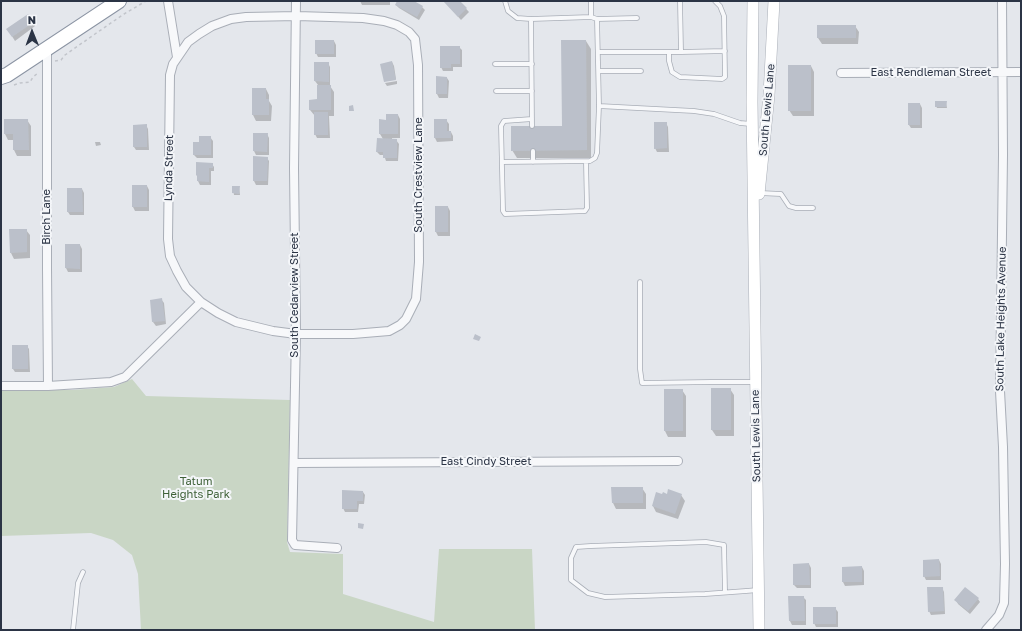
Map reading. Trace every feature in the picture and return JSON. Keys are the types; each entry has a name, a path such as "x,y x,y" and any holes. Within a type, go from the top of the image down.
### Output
{"highway":[{"path":"1,77 7,75 119,1"}],"street":[{"path":"168,1 178,57"},
{"name":"South Cedarview Street","path":"296,1 294,168 296,334 292,540 295,545 337,548"},
{"name":"South Lewis Lane","path":"753,1 752,124 759,630"},
{"name":"South Lewis Lane","path":"754,242 769,95 774,1"},
{"name":"South Lake Heights Avenue","path":"986,630 999,615 1004,603 1000,391 1003,72 1002,1"},
{"name":"Lynda Street","path":"296,334 273,331 236,322 201,302 186,287 177,272 170,256 168,239 170,75 173,64 188,42 212,26 231,19 246,17 297,16"},
{"name":"South Crestview Lane","path":"296,334 353,334 389,330 400,325 406,319 416,299 419,262 418,65 415,39 409,32 384,20 297,16"},
{"name":"Birch Lane","path":"47,49 46,268 48,386"},
{"name":"East Rendleman Street","path":"841,73 1021,72"},
{"path":"1,386 48,386 111,382 125,377 201,302"},
{"name":"East Cindy Street","path":"294,464 678,461"}],"lane":[{"path":"505,1 508,11 517,18 637,18"},
{"path":"591,1 592,17"},
{"path":"680,1 681,52"},
{"path":"669,52 669,61 672,72 680,77 722,79 725,77 724,16 720,6 715,1"},
{"path":"532,19 532,126"},
{"path":"502,162 586,162 595,158 597,153 599,106 599,52 597,19"},
{"path":"599,52 725,52"},
{"path":"495,64 532,64"},
{"path":"599,71 641,71"},
{"path":"496,91 532,91"},
{"path":"599,106 694,111 714,114 740,123 752,124"},
{"path":"532,119 504,120 501,126 503,211 505,214 585,211 587,208 586,162"},
{"path":"532,150 533,162"},
{"path":"759,193 781,194 790,206 796,208 814,208"},
{"path":"640,282 640,369 642,383 755,382"},
{"path":"725,592 724,545 706,542 591,546 576,548 571,558 571,580 588,593 605,597 664,596 758,590"},
{"path":"73,630 78,583 82,572"}],"path":[{"path":"14,86 30,82 33,77 56,60 61,60 65,55 89,38 146,1"}],"green space":[{"name":"Tatum Heights Park","path":"132,379 146,396 290,400 287,542 290,552 343,554 343,594 434,622 439,549 532,549 535,630 141,630 138,574 132,555 113,540 91,533 1,536 1,390 71,390 114,387"}],"building":[{"path":"397,1 414,1 423,6 417,17 395,5"},
{"path":"443,1 460,1 467,8 458,17"},
{"path":"28,14 34,22 12,37 6,29"},
{"path":"817,25 856,25 856,38 817,38"},
{"path":"315,40 334,40 334,54 315,54"},
{"path":"561,40 586,40 587,150 511,151 511,126 562,126"},
{"path":"440,46 460,46 460,64 451,64 451,68 440,68"},
{"path":"392,61 396,80 384,82 380,64"},
{"path":"314,62 329,62 329,82 314,81"},
{"path":"788,65 811,65 811,111 788,111"},
{"path":"436,76 447,77 447,94 436,94"},
{"path":"317,85 331,85 331,110 309,110 309,100 317,99"},
{"path":"252,88 266,88 266,99 269,99 269,115 252,115"},
{"path":"935,101 947,101 946,107 935,107"},
{"path":"908,103 920,103 920,125 908,125"},
{"path":"353,105 354,111 349,111 349,106"},
{"path":"314,112 328,112 328,135 314,135"},
{"path":"386,114 398,114 398,134 379,134 379,119 386,120"},
{"path":"4,119 28,119 29,150 13,150 13,134 4,134"},
{"path":"434,119 447,119 447,131 451,131 451,138 434,138"},
{"path":"654,122 667,122 667,148 654,149"},
{"path":"147,124 147,147 133,147 133,125"},
{"path":"253,133 268,133 267,152 253,151"},
{"path":"199,136 211,136 211,155 193,155 193,142 199,142"},
{"path":"377,138 397,139 397,158 383,158 383,152 376,152"},
{"path":"253,156 268,157 267,181 253,181"},
{"path":"196,162 213,163 213,168 209,168 209,182 197,181"},
{"path":"132,185 147,185 147,207 132,207"},
{"path":"232,186 240,186 239,194 232,193"},
{"path":"67,188 82,188 83,212 67,212"},
{"path":"435,206 448,206 448,232 435,232"},
{"path":"9,229 27,229 27,252 10,253"},
{"path":"65,244 80,244 80,269 65,268"},
{"path":"162,298 165,321 152,322 150,300"},
{"path":"475,334 481,337 479,341 473,339"},
{"path":"12,345 28,345 28,369 12,369"},
{"path":"711,388 731,388 731,430 711,430"},
{"path":"664,389 683,389 683,431 664,431"},
{"path":"611,487 643,487 643,503 612,503"},
{"path":"668,489 682,494 675,514 652,506 656,492 662,494 663,492 667,494"},
{"path":"342,490 363,491 363,501 357,501 357,509 342,509"},
{"path":"358,523 364,524 363,529 358,528"},
{"path":"939,559 940,576 923,577 923,560"},
{"path":"809,563 810,585 793,585 793,564"},
{"path":"862,566 862,582 842,582 842,567"},
{"path":"927,587 943,587 944,611 928,612"},
{"path":"965,587 979,598 968,611 954,600"},
{"path":"788,596 804,596 805,621 789,621"},
{"path":"813,607 836,607 836,624 813,624"}]}
